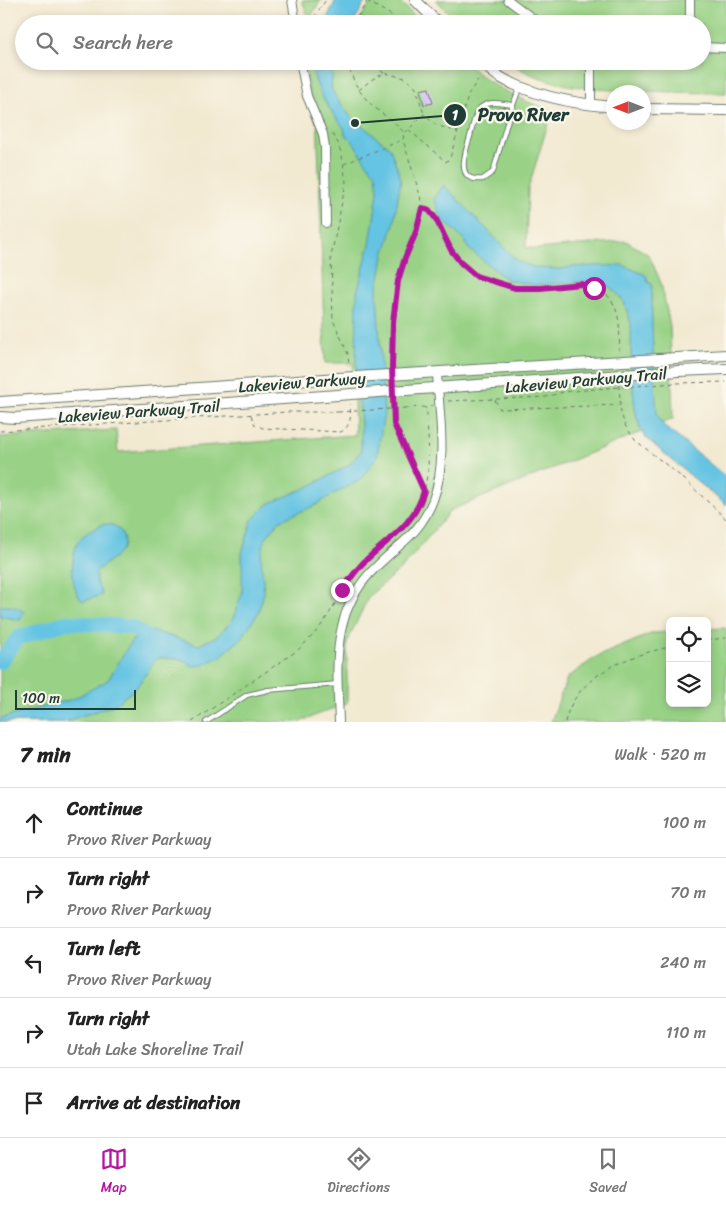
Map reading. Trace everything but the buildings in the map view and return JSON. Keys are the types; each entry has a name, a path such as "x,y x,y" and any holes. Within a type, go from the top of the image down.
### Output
{"street":[{"path":"292,0 294,15"},
{"path":"414,0 430,15"},
{"path":"508,0 528,15"},
{"path":"690,0 690,15"},
{"path":"711,47 726,48"},
{"path":"302,70 307,96 323,134 326,223"},
{"path":"492,70 520,86 549,97 606,106"},
{"path":"591,70 591,105"},
{"path":"651,109 726,110"},
{"name":"Lakeview Parkway","path":"0,402 338,378 726,355"},
{"name":"Lakeview Parkway","path":"0,418 726,369"},
{"path":"339,722 338,641 343,619 352,598 370,572 403,544 415,531 436,493 442,456 437,372"}],"lane":[{"path":"512,105 487,103 476,114 463,162 466,172 472,177 483,179 493,172 512,105 520,86"},
{"path":"206,722 247,695 268,690 338,684"}],"path":[{"path":"322,0 324,4"},
{"path":"316,15 326,0"},
{"path":"358,15 367,1 391,15"},
{"path":"350,70 359,90 368,102 394,122 404,133"},
{"path":"381,70 385,73 405,78 413,84 420,98 424,114 436,124 457,132"},
{"path":"359,90 371,80 385,73"},
{"path":"409,130 446,162 450,158 469,93 478,80"},
{"path":"404,133 424,114"},
{"path":"392,366 393,322 398,281 416,232 422,208 420,195 403,140 404,133"},
{"path":"343,165 403,140"},
{"path":"346,188 331,257 333,320 348,354 350,369"},
{"path":"422,208 429,210 436,219 451,250 461,263 476,276 515,288 540,288 581,284 609,296 616,307 620,329 618,357"},
{"name":"Lakeview Parkway Trail","path":"447,401 546,397 563,392 606,388 726,382"},
{"path":"619,384 622,414 626,427 635,440 684,479 726,519"},
{"path":"192,722 298,650 311,638 320,628 354,573 374,553 398,534 409,521 424,491 394,424 393,394"},
{"path":"251,415 255,425 262,428 341,432 350,423 350,397"},
{"path":"494,399 500,409 621,405"},
{"name":"Lakeview Parkway Trail","path":"0,431 287,412 338,412 427,407 429,461 424,491"},
{"path":"711,640 726,638"},
{"path":"565,722 575,696 591,680 618,662 666,648"}],"green space":[{"path":"302,0 321,0 312,15 308,15"},
{"path":"373,0 398,0 414,15 362,15"},
{"path":"436,0 726,0 726,93 651,91 651,85 606,85 606,90 556,83 523,70 711,70 711,15 451,15"},
{"path":"305,70 475,70 505,91 552,111 528,189 526,247 535,249 626,241 649,255 661,283 670,326 673,419 451,510 403,567 369,596 347,642 347,703 299,722 0,722 0,437 116,430 118,452 355,435 353,363 325,363 317,112 310,96"},
{"path":"726,628 726,722 551,722 567,678 596,657 653,633 666,632 666,707 711,707 711,629"}],"water":[{"path":"336,0 366,0 358,15 328,15"},
{"path":"313,70 333,70 331,88 336,97 350,116 390,148 401,179 393,227 385,252 377,292 384,413 377,457 359,481 316,505 279,521 265,539 261,557 264,593 258,613 241,639 221,656 203,665 193,666 181,659 157,658 136,688 114,705 64,722 0,722 2,718 73,699 108,680 132,640 153,631 199,645 217,636 232,621 242,593 242,553 252,520 268,504 308,487 349,465 361,451 356,363 357,292 370,244 378,192 376,174 354,143 345,134 344,128 322,97"},
{"path":"444,185 514,258 522,263 537,268 561,269 622,265 646,275 648,282 652,284 652,333 657,415 664,426 726,477 726,505 644,436 635,410 631,373 631,324 624,302 614,290 602,283 590,281 535,285 507,280 469,249 465,241 442,219 434,199"},
{"path":"103,524 113,525 121,532 124,545 117,555 96,572 96,581 102,595 83,601 78,596 73,581 74,552 82,537"},
{"path":"0,606 13,607 24,612 20,620 0,616"}],"waterway":[{"path":"0,662 18,638 67,622 131,627 160,645"}],"place":[{"name":"Provo River","path":"355,123"}],"route":[{"path":"342,590 363,563 398,534 409,521 424,491 394,424 392,366 393,322 398,281 416,232 422,208 429,210 436,219 451,250 461,263 476,276 504,286 524,289 581,284 594,288"}]}
